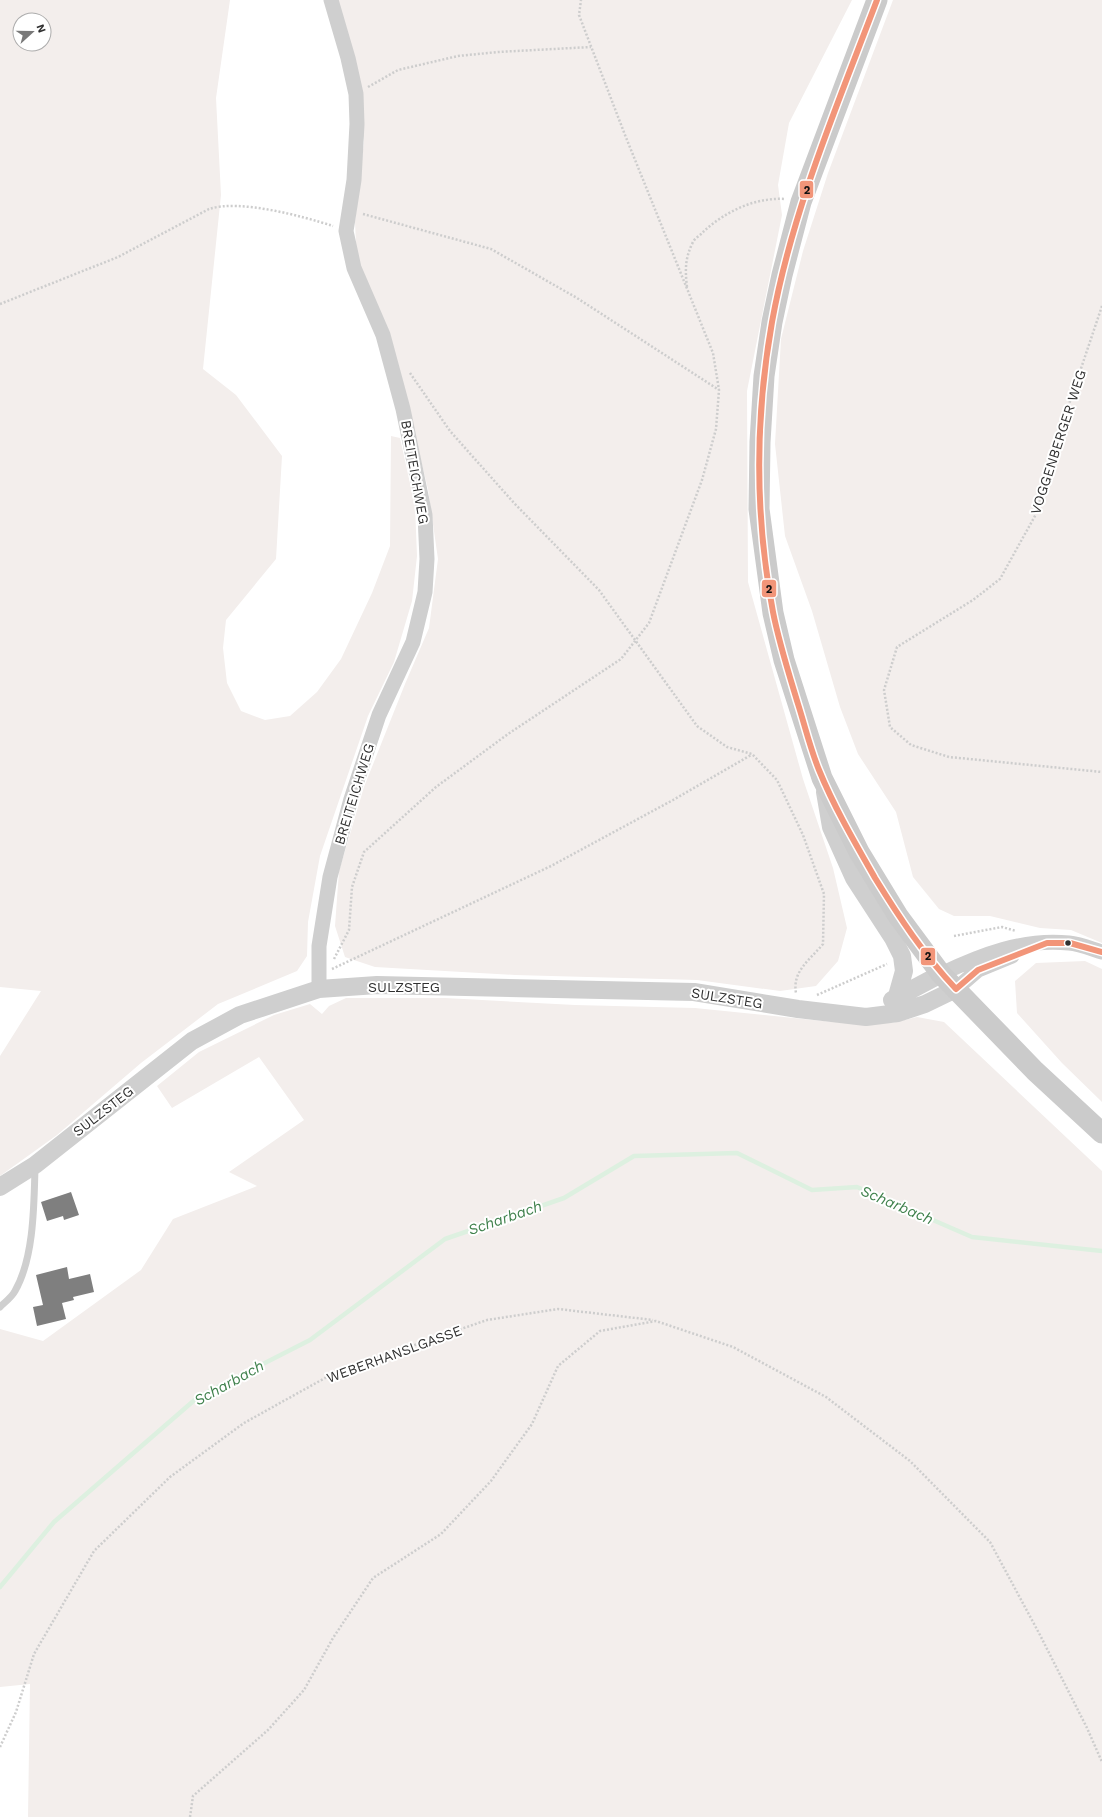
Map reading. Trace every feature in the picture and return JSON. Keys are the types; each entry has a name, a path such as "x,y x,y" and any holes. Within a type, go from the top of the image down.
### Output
{"main road":[{"path":"877,0 801,202 780,282 772,322 766,361 760,442 759,509 773,613 784,660 822,778 859,852 898,916 941,974 1035,1071 1102,1134"}],"street":[{"name":"BREITEICHWEG","path":"319,989 318,946 330,877 350,799 379,715 413,642 425,592 427,559 425,515 403,409 382,335 354,268 346,231 350,210 356,138 356,94 348,58 330,0"},
{"path":"822,778 831,827 854,878 893,938 902,956 904,972 897,996"},
{"path":"956,989 978,970 1047,943"},
{"path":"866,1018 897,996 941,974 976,958 1014,946 1047,943 1070,943 1102,952"},
{"name":"SULZSTEG","path":"0,1187 35,1165 192,1041 240,1015 319,989 377,985 694,992 798,1009 866,1018 898,1013 925,1004 956,989"}],"lane":[{"path":"0,1307 15,1292 26,1260 34,1215 35,1165"}],"path":[{"path":"581,0 579,15 713,353 719,390 716,429 702,480 649,622 621,658 508,734 436,787 364,852 352,887 349,930 328,971 551,866 673,800 752,754"},
{"path":"356,94 398,70 458,56 498,52 591,47"},
{"path":"688,291 685,264 694,241 716,220 739,208 772,198 801,202"},
{"path":"0,304 118,257 209,209 220,205 243,207 310,219 346,231"},
{"path":"350,210 491,249 577,298 719,390"},
{"name":"VOGGENBERGER WEG","path":"1102,306 1064,419 1036,514 1000,579 973,600 897,647 884,690 890,727 911,745 949,757 1102,772"},
{"path":"405,367 450,431 514,503 599,590 696,726 727,747 752,754 777,780 802,835 824,894 823,944 798,973 794,982 797,996"},
{"path":"954,936 1002,927 1021,932"},
{"path":"811,998 888,964"},
{"name":"WEBERHANSLGASSE","path":"0,1747 16,1712 34,1654 94,1550 170,1477 244,1423 334,1373 486,1320 558,1309 656,1321 733,1347 826,1397 910,1461 990,1542 1040,1635 1087,1728 1102,1762"},
{"path":"190,1817 193,1796 268,1730 304,1690 333,1638 373,1578 441,1534 491,1481 532,1424 558,1366 600,1331 656,1321"}],"shaded area":[{"path":"0,0 230,0 216,98 221,195 203,369 236,395 282,456 276,559 226,620 223,648 227,683 241,711 265,720 290,716 317,692 341,659 372,593 390,546 391,436 400,438 415,506 417,556 412,601 394,662 368,716 320,856 308,922 307,956 297,971 218,1004 141,1063 57,1135 0,1176 0,1056 41,991 0,987"},
{"path":"334,0 852,0 789,123 778,185 782,215 747,391 748,582 803,779 833,868 847,928 838,961 816,986 780,991 697,980 515,975 375,967 345,957 335,926 339,871 364,787 429,628 438,559 428,489 400,375 357,265 355,222 364,141"},
{"path":"893,0 1102,0 1102,943 1071,930 1040,928 990,916 954,916 939,909 913,877 896,812 858,754 840,707 812,611 785,536 775,444 781,339 803,251 828,173"},
{"path":"1085,961 1102,969 1102,1102 1062,1063 1017,1013 1015,981 1036,963"},
{"path":"346,998 445,998 575,1005 695,1008 833,1022 892,1023 917,1017 944,1022 1102,1171 1102,1817 28,1817 30,1684 0,1687 0,1329 43,1341 141,1270 173,1219 257,1186 229,1172 304,1120 259,1057 172,1108 157,1086 199,1052 274,1015 310,1004 322,1014 329,1006"}],"building":[{"path":"71,1192 79,1215 64,1220 63,1216 47,1221 41,1202"},
{"path":"67,1267 69,1279 90,1274 94,1292 73,1297 74,1300 62,1303 66,1319 37,1326 33,1307 43,1305 36,1275"}],"waterway":[{"name":"Scharbach","path":"0,1587 54,1522 198,1397 310,1340 445,1239 564,1198 634,1156 737,1153 812,1190 857,1187 972,1237 1102,1251"}],"transit line":[{"name":"2","path":"877,0 831,119 803,199 781,281 766,358 760,431 760,504 767,576 778,635 813,754 838,811 875,878 903,921 933,963 956,989 978,970 1047,943 1070,943 1102,952"}]}
